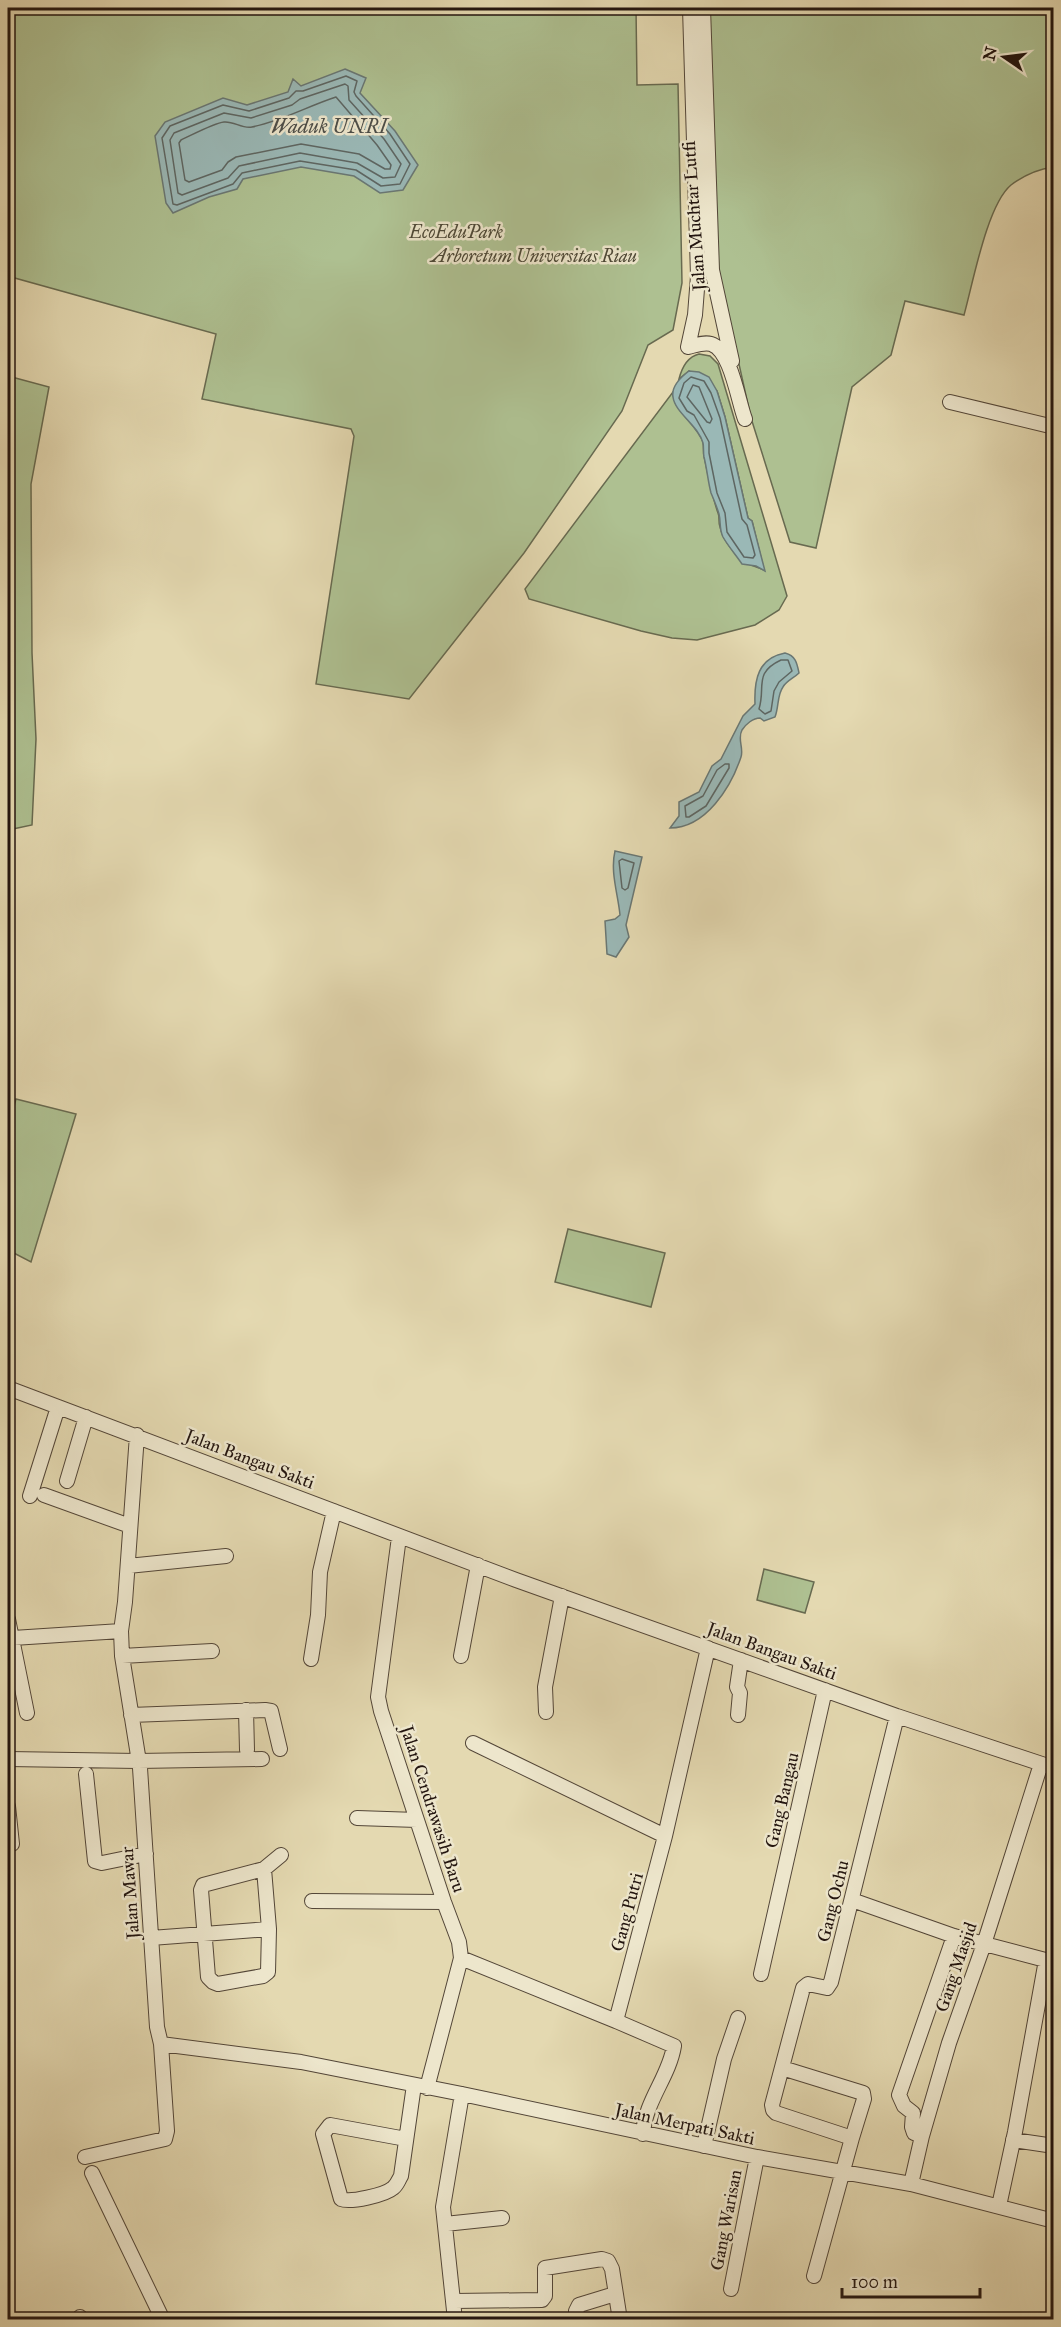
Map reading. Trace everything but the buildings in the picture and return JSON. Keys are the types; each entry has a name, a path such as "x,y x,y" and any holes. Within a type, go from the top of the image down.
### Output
{"street":[{"name":"Jalan Muchtar Lutfi","path":"690,8 698,276 695,315 688,347 708,343 721,350 729,367 745,419 712,270 703,8"},
{"path":"950,402 1053,427"},
{"name":"Jalan Bangau Sakti","path":"8,1388 137,1435 399,1537 897,1716 1047,1766"},
{"path":"58,1407 37,1496 130,1526"},
{"path":"67,1481 86,1417"},
{"name":"Jalan Mawar","path":"85,2157 165,2139 167,2132 138,1761 122,1656 121,1631 137,1435"},
{"path":"311,1659 318,1616 320,1572 334,1511"},
{"name":"Jalan Cendrawasih Baru","path":"399,1537 378,1697 444,1902 459,1941 462,1958 421,2086 396,2186 381,2194 347,2201 341,2199 323,2134 330,2125 406,2139"},
{"path":"128,1566 226,1556"},
{"path":"461,1656 478,1565"},
{"path":"546,1712 545,1687 562,1596"},
{"path":"8,1619 27,1713"},
{"path":"13,1638 121,1631"},
{"name":"Gang Putri","path":"616,2021 665,1836 708,1647"},
{"path":"122,1656 212,1651"},
{"path":"738,1715 740,1693 737,1687 741,1660"},
{"name":"Gang Bangau","path":"761,1974 825,1690"},
{"path":"246,1710 247,1750"},
{"path":"131,1715 271,1711 280,1749"},
{"name":"Gang Ochu","path":"782,2068 803,1988 808,1984 827,1988 831,1982 897,1716"},
{"path":"472,1743 665,1836"},
{"path":"8,1759 138,1761 262,1759"},
{"name":"Gang Masjid","path":"911,2184 922,2136 964,1996 1047,1766"},
{"path":"86,1774 96,1861 102,1863 146,1854"},
{"path":"8,1806 12,1844"},
{"path":"357,1818 417,1820"},
{"path":"264,1869 269,1929 267,1974 218,1984 213,1982 208,1977 202,1885 264,1869 281,1855"},
{"path":"852,1900 954,1936 1050,1961 999,2206"},
{"path":"312,1901 444,1902"},
{"path":"151,1938 269,1929"},
{"path":"922,2136 914,2133 913,2113 904,2106 899,2095 954,1936"},
{"path":"462,1958 674,2046 670,2061 646,2110 643,2133"},
{"path":"704,2146 713,2102 738,2018"},
{"path":"161,2044 301,2062 462,2094 443,2206 455,2319"},
{"path":"814,2276 864,2099 863,2093 782,2068 772,2110 852,2138"},
{"name":"Jalan Merpati Sakti","path":"462,2094 757,2157 911,2184 1053,2221"},
{"path":"1013,2140 1053,2146"},
{"name":"Gang Warisan","path":"731,2289 757,2157"},
{"path":"92,2173 162,2319"},
{"path":"445,2224 502,2218"},
{"path":"454,2301 542,2300 545,2296 544,2271 548,2266 593,2259 608,2261 612,2269 620,2319"},
{"path":"578,2319 576,2311 579,2305 615,2294"}],"green space":[{"name":"EcoEduPark","path":"8,8 636,8 637,85 678,84 682,283 673,330 648,345 622,411 524,553 409,699 316,684 354,436 351,429 202,399 216,334 11,277 8,288"},
{"path":"708,8 1053,8 1053,167 1037,171 1021,179 1011,185 1002,195 988,226 964,315 905,301 891,355 852,387 816,548 790,542 751,418 718,270"},
{"path":"699,354 710,356 718,364 787,596 779,610 755,625 697,640 672,638 641,631 529,599 525,589 673,392 677,406 696,429 703,442 709,478 719,515 719,525 724,537 734,552 743,560 764,570 752,521 748,518 717,391 689,371 679,379 686,363 691,357"},
{"path":"8,376 49,387 31,484 32,653 36,739 32,825 8,830"},
{"path":"16,1099 76,1114 31,1262 8,1250 8,1127"},
{"path":"568,1229 665,1253 651,1307 555,1282"},
{"path":"764,1569 814,1582 805,1613 757,1600"}],"water":[{"name":"Waduk UNRI","path":"345,69 366,78 360,93 395,131 418,165 403,190 380,193 354,176 301,167 243,179 237,189 209,197 173,213 166,203 155,136 165,122 223,98 247,105 288,92 293,79 301,86"},
{"path":"689,371 699,372 709,377 717,391 748,518 752,521 765,571 756,566 742,564 722,534 719,514 710,489 703,443 696,430 678,408 673,397 675,386"},
{"path":"785,653 794,658 799,673 781,690 775,717 764,721 760,718 755,719 742,730 740,737 742,750 737,769 715,804 695,821 670,828 679,816 679,802 699,792 712,766 721,759 743,716 755,704 755,687 763,665"},
{"path":"615,851 642,857 626,925 629,937 616,957 607,954 605,921 615,919 620,915 614,875"}],"park label":[{"name":"Arboretum Universitas Riau","path":"534,256"}]}
